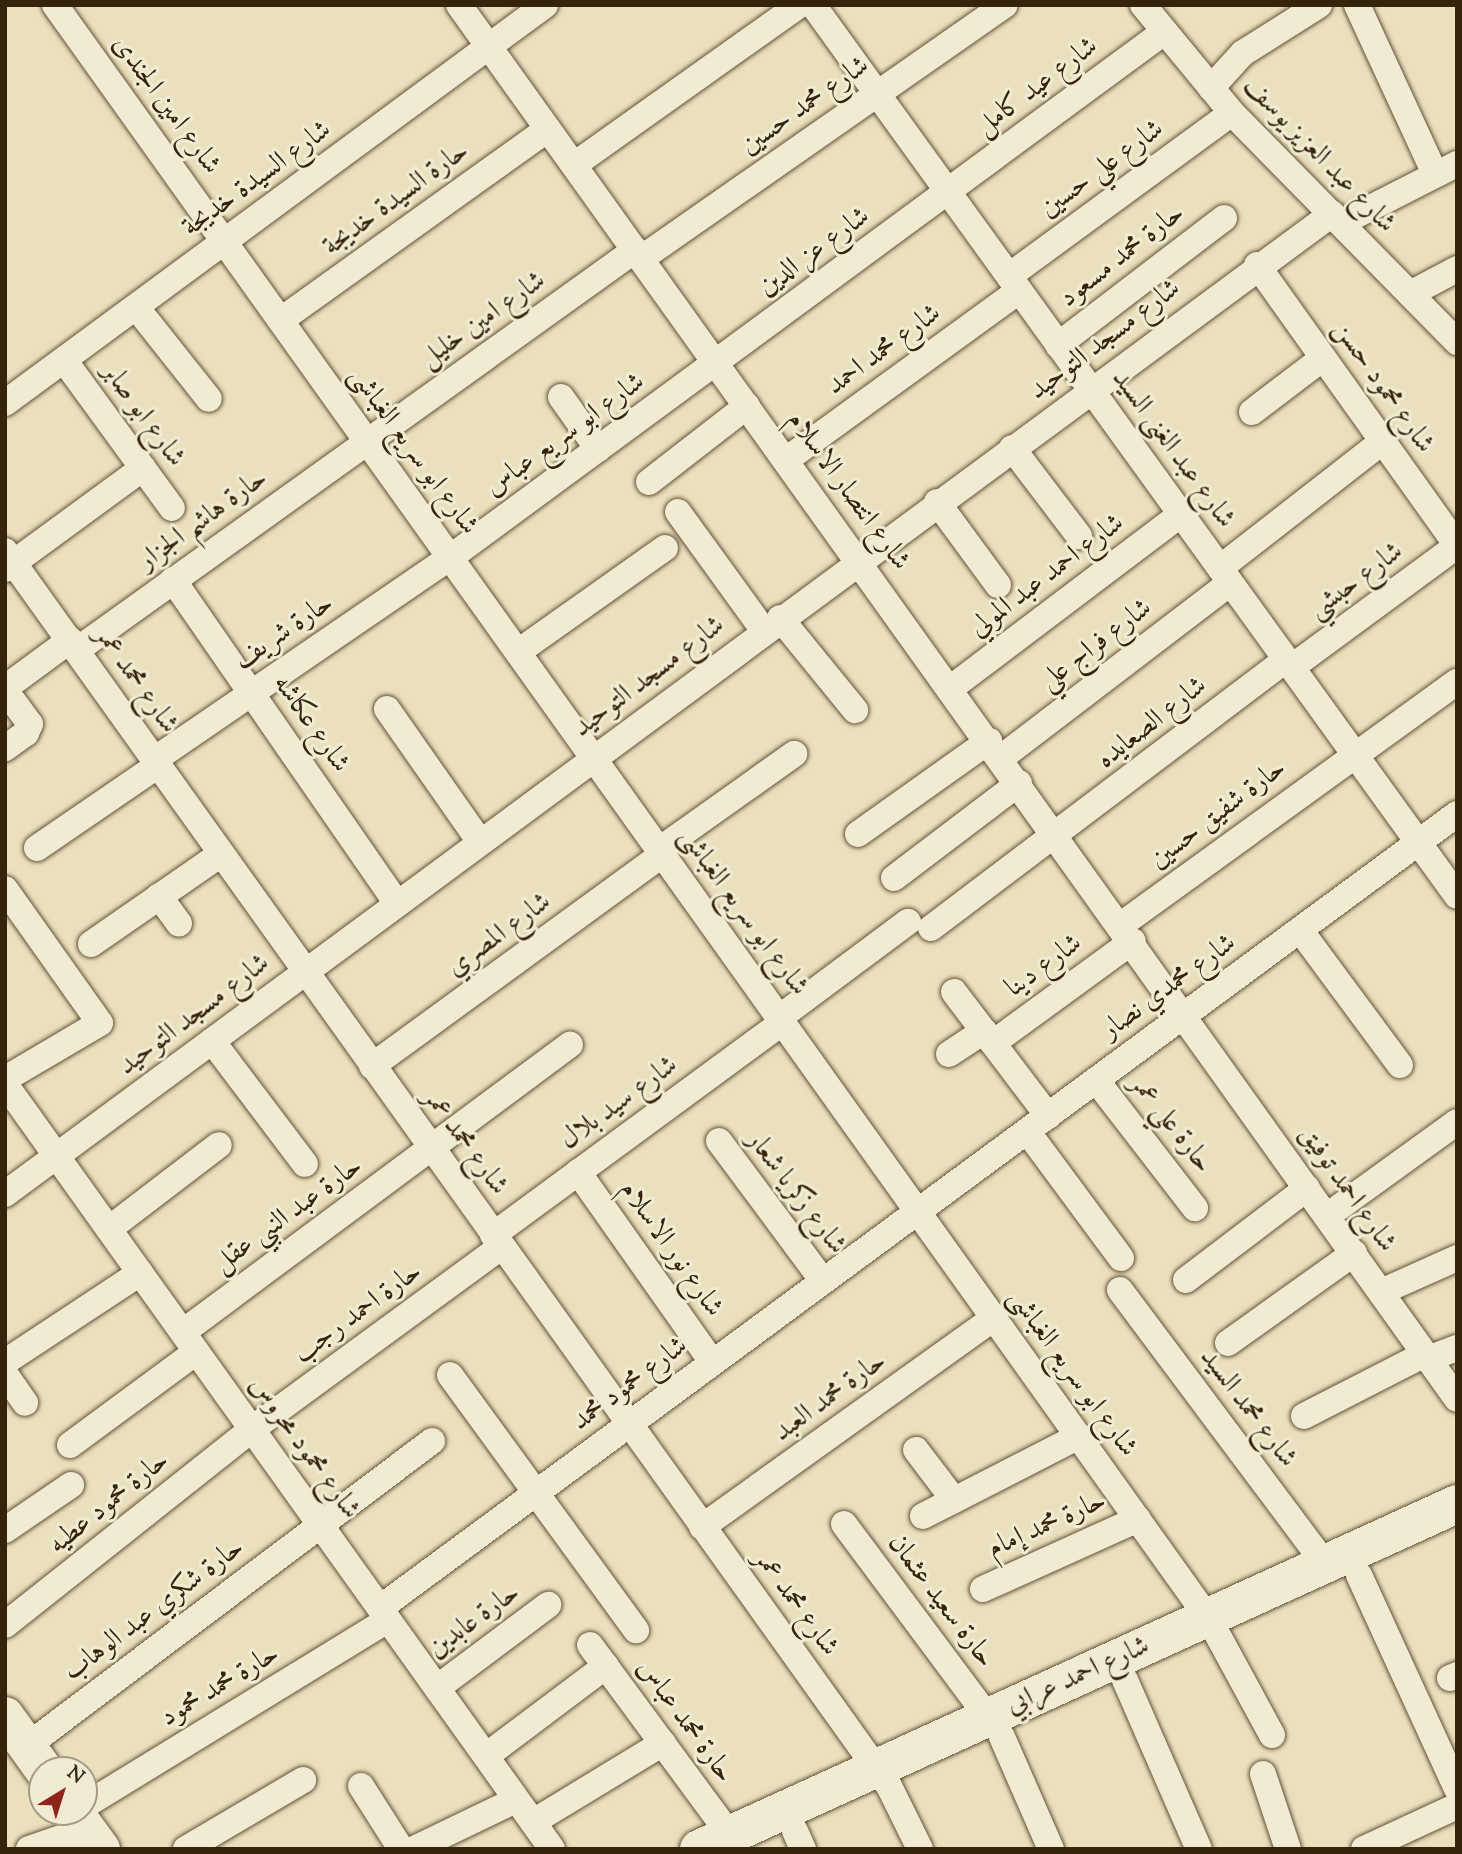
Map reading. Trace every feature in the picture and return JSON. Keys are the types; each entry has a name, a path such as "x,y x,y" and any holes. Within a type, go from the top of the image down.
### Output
{"street":[{"name":"شارع انتصار الاسلام","path":"459,5 1185,1014"},
{"name":"شارع السيدة خديجة","path":"5,403 545,5"},
{"path":"574,165 799,5"},
{"name":"شارع عبد الغنى السيد","path":"813,5 1457,896"},
{"name":"شارع محمد حسين","path":"639,254 1004,5"},
{"name":"شارع عبد العزيز يوسف","path":"1143,5 1232,113 1457,342"},
{"path":"1211,88 1243,53 1319,5"},
{"path":"1357,5 1446,169"},
{"name":"شارع امين الجندى","path":"66,9 225,242"},
{"name":"شارع عيد كامل","path":"949,193 1164,32"},
{"name":"شارع علي حسين","path":"1014,284 1232,113"},
{"name":"حارة السيدة خديجة","path":"281,320 548,129"},
{"name":"شارع مسجد التوحيد","path":"5,1194 1258,265 1336,218 1446,169"},
{"name":"شارع عز الدين","path":"716,363 949,193"},
{"name":"حارة محمد مسعود","path":"1058,345 1224,218"},
{"name":"شارع ابو سريع الغباشى","path":"225,242 1138,1519 1214,1628 1272,1735"},
{"name":"شارع امين خليل","path":"367,441 639,254"},
{"name":"شارع محمود حسن","path":"1258,265 1457,545"},
{"path":"1410,294 1457,269"},
{"name":"شارع محمد احمد","path":"786,460 1014,284"},
{"path":"136,307 209,399"},
{"path":"1252,412 1323,358"},
{"name":"شارع ابو صابر","path":"64,360 172,508"},
{"name":"شارع ابو سريع عباس","path":"450,557 716,363"},
{"path":"561,397 598,449"},
{"path":"649,482 747,406"},
{"name":"حارة هاشم الجزار","path":"5,689 173,580 367,441"},
{"name":"شارع فراج علي","path":"858,835 995,750 1225,575 1383,441"},
{"path":"1012,448 1079,536"},
{"path":"8,561 143,468"},
{"path":"937,502 998,585"},
{"path":"678,512 772,624 855,710"},
{"name":"شارع احمد عبد المولي","path":"951,688 1181,514"},
{"name":"شارع حبشي","path":"1289,664 1457,545"},
{"path":"518,652 665,548"},
{"name":"حارة شريف","path":"37,848 251,693 450,557"},
{"name":"شارع محمد عمر","path":"8,561 73,645 304,972 883,1777 920,1849"},
{"name":"شارع عكاشه","path":"173,580 397,904"},
{"name":"شارع الصعايده","path":"919,925 1057,836 1289,664"},
{"name":"حارة شفيق حسين","path":"1127,933 1353,753 1457,682"},
{"path":"5,689 30,724 26,733 5,748"},
{"path":"387,709 480,842"},
{"name":"شارع المصري","path":"372,1066 794,754"},
{"path":"894,878 1019,783"},
{"name":"شارع محمدي نصار","path":"918,1211 1457,814"},
{"path":"91,944 220,854"},
{"path":"159,896 179,924"},
{"path":"8,898 100,1023 8,1092"},
{"name":"شارع سيد بلال","path":"497,1241 578,1172 781,1020 919,925"},
{"path":"1300,930 1400,1065"},
{"name":"شارع دينا","path":"949,1054 988,1037 1127,933"},
{"path":"954,992 988,1037 1037,1123 1121,1258"},
{"name":"شارع احمد توفيق","path":"1185,1014 1457,1399"},
{"path":"212,1041 305,1164"},
{"name":"حارة عبد النبي عقل","path":"70,1445 189,1342 431,1149 570,1045"},
{"name":"حارة علي عمر","path":"1096,1080 1195,1208"},
{"name":"شارع محمود محروس","path":"8,1092 57,1156 552,1849"},
{"path":"1327,1216 1457,1122"},
{"name":"شارع زكريا شعار","path":"719,1141 823,1281"},
{"path":"109,1230 219,1145"},
{"name":"شارع نور الاسلام","path":"578,1172 712,1362"},
{"path":"1186,1280 1307,1188"},
{"name":"شارع محمود محمد","path":"384,1614 536,1494 918,1211"},
{"name":"حارة احمد رجب","path":"252,1429 497,1241"},
{"path":"1228,1343 1354,1254"},
{"path":"1381,1292 1457,1258"},
{"path":"5,1362 140,1272"},
{"name":"شارع محمد السيد","path":"1120,1290 1342,1569 1457,1789"},
{"name":"حارة محمد العبد","path":"702,1527 994,1318"},
{"path":"1304,1416 1426,1356 1457,1348"},
{"path":"5,1374 25,1403"},
{"path":"450,1375 636,1630"},
{"name":"حارة محمود عطيه","path":"5,1625 252,1429"},
{"path":"923,1516 1079,1436"},
{"name":"حارة شكري عبد الوهاب","path":"38,1756 319,1523 432,1441"},
{"path":"916,1450 954,1500"},
{"path":"5,1530 71,1485"},
{"name":"شارع احمد عرابي","path":"728,1844 883,1777 1342,1569 1457,1504"},
{"name":"حارة محمد إمام","path":"983,1589 1138,1519"},
{"name":"حارة سعيد عثمان","path":"844,1524 994,1726 1051,1849"},
{"name":"شارع احمد عرابي","path":"1342,1569 1457,1531"},
{"name":"حارة عابدين","path":"437,1688 548,1605"},
{"name":"حارة محمد محمود","path":"98,1816 384,1614"},
{"name":"شارع احمد عرابي","path":"994,1726 1125,1680 1214,1628"},
{"name":"حارة محمد عباس","path":"590,1644 663,1743 728,1844"},
{"path":"485,1756 606,1666"},
{"path":"1125,1680 1199,1849"},
{"path":"5,1716 35,1756"},
{"path":"533,1822 663,1743"},
{"path":"1264,1774 1288,1849"},
{"name":"شارع احمد عرابي","path":"728,1844 799,1840 883,1777"},
{"path":"186,1849 303,1780"},
{"path":"361,1786 401,1849"},
{"path":"414,1849 516,1800"},
{"path":"1364,1849 1457,1806"},
{"name":"حارة محمد محمود","path":"29,1849 82,1826"}]}
